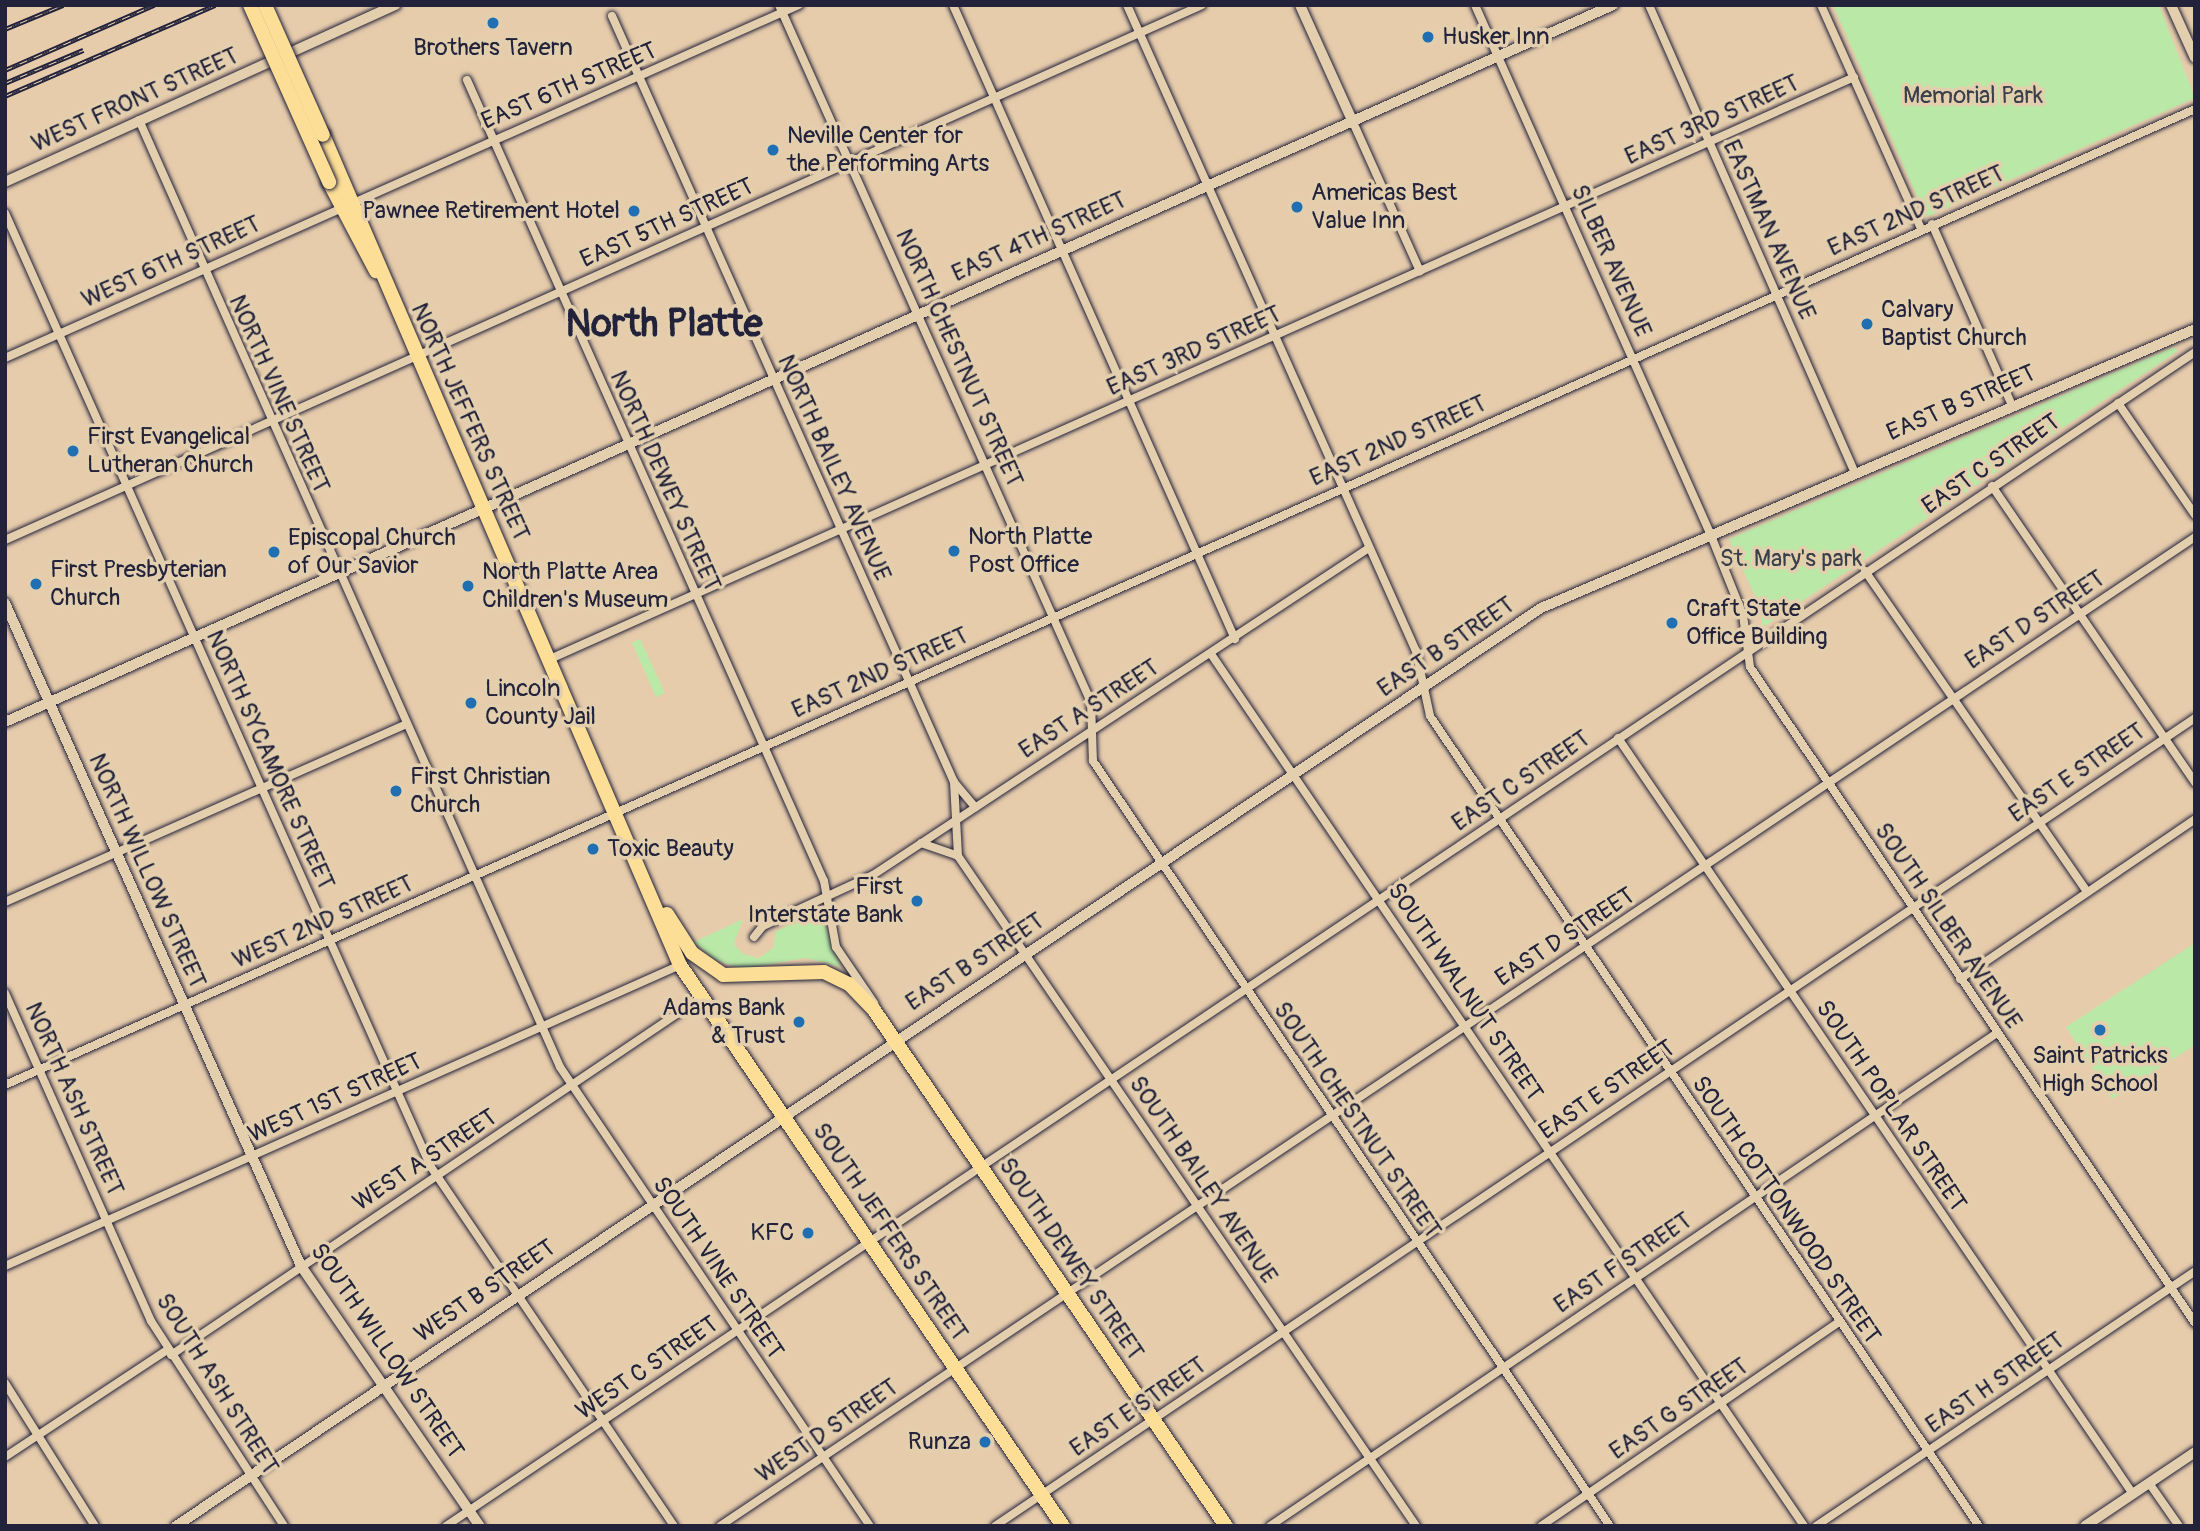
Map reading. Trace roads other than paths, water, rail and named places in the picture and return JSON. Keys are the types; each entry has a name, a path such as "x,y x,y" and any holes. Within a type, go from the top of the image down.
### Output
{"highway":[{"name":"NORTH JEFFERS STREET","path":"250,5 383,281 618,812 680,965"},
{"name":"NORTH JEFFERS STREET","path":"265,5 335,180"},
{"name":"NORTH JEFFERS STREET","path":"651,888 692,953 723,975 812,969 849,984"},
{"name":"SOUTH JEFFERS STREET","path":"680,965 1063,1526"},
{"name":"SOUTH DEWEY STREET","path":"849,984 895,1038 1226,1526"}],"main road":[{"name":"WEST FRONT STREET","path":"5,182 396,5"},
{"path":"1300,5 1352,120"},
{"name":"EAST 4TH STREET","path":"5,722 1613,5"},
{"path":"2171,5 2195,58"},
{"name":"EAST B STREET","path":"782,1115 1162,864 1541,608 1854,471 2195,329"},
{"name":"NORTH WILLOW STREET","path":"5,603 251,1156"},
{"name":"WEST B STREET","path":"176,1526 782,1115"},
{"name":"SOUTH WILLOW STREET","path":"251,1156 301,1266 480,1526"},
{"path":"2085,1526 2195,1452"}],"street":[{"name":"EAST 6TH STREET","path":"347,204 639,76 781,9 799,5"},
{"path":"953,5 1235,639"},
{"name":"SOUTH COTTONWOOD STREET","path":"1127,5 1421,664 1430,716 1753,1198 1979,1526"},
{"name":"EAST 5TH STREET","path":"5,540 1202,5"},
{"name":"SILBER AVENUE","path":"1475,5 1710,533"},
{"name":"EASTMAN AVENUE","path":"1649,5 1854,471"},
{"path":"1821,5 1921,229"},
{"name":"NORTH CHESTNUT STREET","path":"781,9 1054,616 1091,702 1093,730"},
{"name":"NORTH BAILEY AVENUE","path":"612,16 954,782 975,807"},
{"name":"EAST 3RD STREET","path":"550,659 1854,77"},
{"name":"NORTH DEWEY STREET","path":"467,80 627,444 764,745 826,897"},
{"name":"EAST 2ND STREET","path":"618,812 2195,108"},
{"name":"NORTH VINE STREET","path":"139,120 202,269 541,1027"},
{"path":"1352,120 1420,271"},
{"name":"WEST 6TH STREET","path":"5,358 347,204"},
{"name":"NORTH SYCAMORE STREET","path":"5,213 435,1176 674,1526"},
{"path":"1932,224 2012,405"},
{"name":"EAST C STREET","path":"869,1243 1865,571 2195,352"},
{"path":"2118,403 2195,515"},
{"path":"1992,486 2195,783"},
{"name":"SOUTH SILBER AVENUE","path":"1710,533 1743,615 1745,654 1828,783 2195,1323"},
{"name":"EAST D STREET","path":"955,1368 2195,537"},
{"name":"EAST A STREET","path":"754,937 763,926 826,897 954,823 1369,548"},
{"path":"1865,571 2087,892"},
{"name":"SOUTH WALNUT STREET","path":"1211,654 1804,1526"},
{"name":"EAST E STREET","path":"995,1526 1911,906 2195,718"},
{"path":"5,902 406,724"},
{"name":"SOUTH CHESTNUT STREET","path":"1093,730 1093,761 1610,1526"},
{"name":"SOUTH POPLAR STREET","path":"1618,738 2133,1494"},
{"name":"NORTH BAILEY AVENUE","path":"954,782 954,823"},
{"name":"WEST 2ND STREET","path":"5,1085 618,812"},
{"path":"1960,979 2195,819"},
{"name":"SOUTH BAILEY AVENUE","path":"954,823 958,856 1416,1526"},
{"path":"921,843 958,856"},
{"name":"SOUTH DEWEY STREET","path":"826,897 836,947 879,1017"},
{"name":"WEST 1ST STREET","path":"5,1266 680,965"},
{"name":"NORTH ASH STREET","path":"5,993 108,1220"},
{"name":"WEST A STREET","path":"5,1457 301,1266 702,997"},
{"name":"SOUTH VINE STREET","path":"541,1027 571,1085 870,1526"},
{"name":"EAST F STREET","path":"1270,1526 1997,1033"},
{"name":"SOUTH ASH STREET","path":"108,1220 169,1352 284,1526"},
{"name":"WEST C STREET","path":"446,1526 869,1243"},
{"name":"EAST H STREET","path":"1816,1526 2195,1271"},
{"name":"EAST G STREET","path":"1541,1526 1838,1323"},
{"name":"WEST D STREET","path":"720,1526 955,1368"},
{"path":"5,1383 36,1437 95,1526"},
{"path":"2149,1483 2179,1526"}],"railway":[{"path":"5,29 63,5"},
{"path":"5,70 154,5"},
{"path":"5,96 215,5"},
{"path":"5,83 83,50"}],"place":[{"name":"Brothers Tavern","path":"493,23"},
{"name":"Husker Inn","path":"1428,37"},
{"name":"Neville Center for the Performing Arts","path":"773,150"},
{"name":"Americas Best Value Inn","path":"1297,207"},
{"name":"Pawnee Retirement Hotel","path":"634,211"},
{"name":"Calvary Baptist Church","path":"1867,324"},
{"name":"First Evangelical Lutheran Church","path":"73,451"},
{"name":"North Platte Post Office","path":"954,551"},
{"name":"Episcopal Church of Our Savior","path":"274,552"},
{"name":"First Presbyterian Church","path":"36,584"},
{"name":"North Platte Area Children's Museum","path":"468,586"},
{"name":"Craft State Office Building","path":"1672,623"},
{"name":"Lincoln County Jail","path":"471,703"},
{"name":"First Christian Church","path":"396,791"},
{"name":"Toxic Beauty","path":"593,849"},
{"name":"First Interstate Bank","path":"917,901"},
{"name":"Adams Bank & Trust","path":"799,1022"},
{"name":"Saint Patricks High School","path":"2100,1030"},
{"name":"KFC","path":"808,1233"},
{"name":"Runza","path":"985,1442"}],"district":[{"name":"North Platte","path":"664,325"}],"park label":[{"name":"Memorial Park","path":"1973,96"},
{"name":"St. Mary's park","path":"1791,559"}]}
